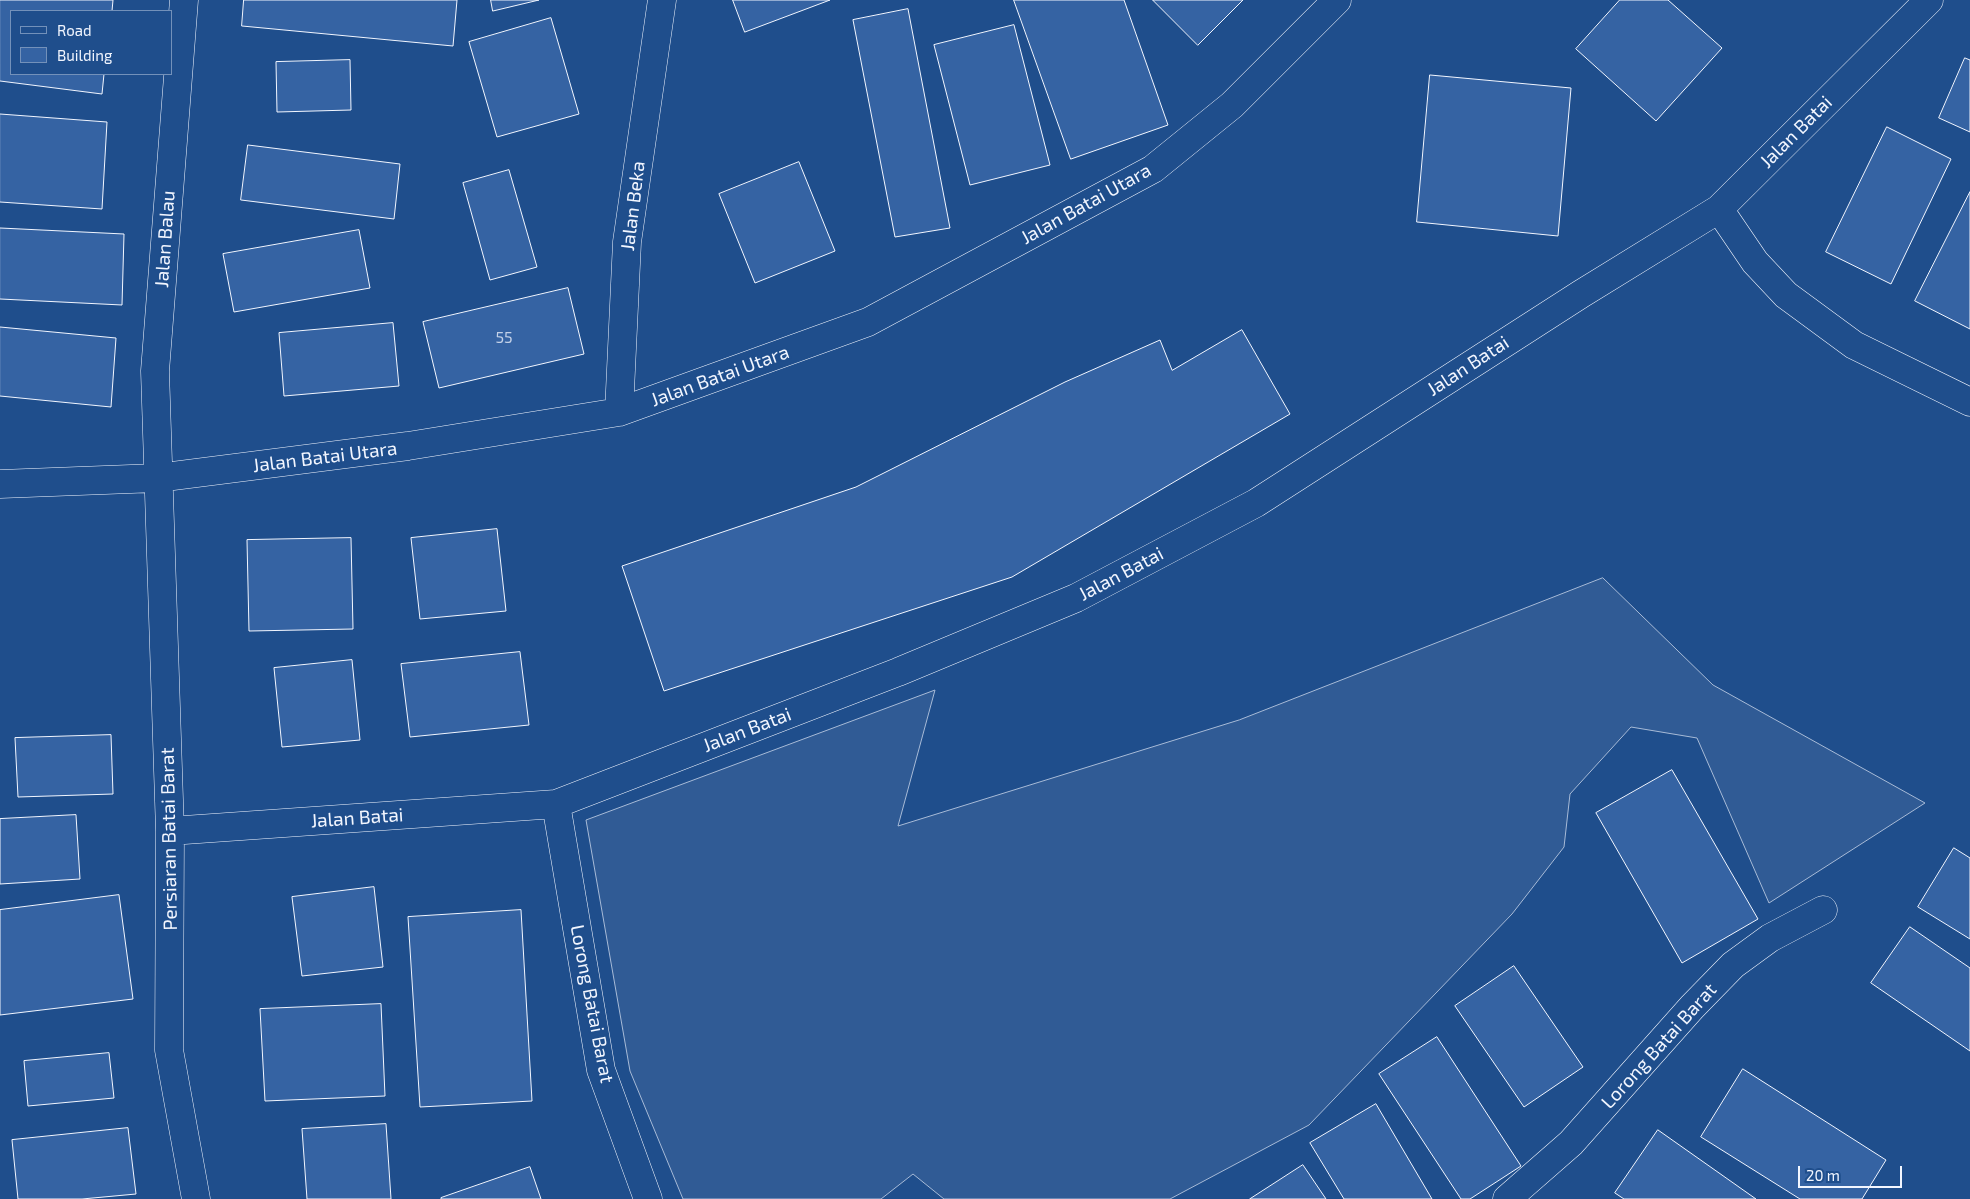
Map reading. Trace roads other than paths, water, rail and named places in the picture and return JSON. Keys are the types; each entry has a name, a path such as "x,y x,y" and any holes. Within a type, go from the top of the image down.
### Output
{"street":[{"name":"Jalan Balau","path":"158,478 155,371 184,0"},
{"name":"Jalan Beka","path":"619,412 627,242 662,0"},
{"name":"Jalan Batai Utara","path":"0,484 158,478 408,446 619,412 868,322 1153,169 1232,105 1337,0"},
{"name":"Jalan Batai","path":"170,832 556,804 898,672 1076,598 1256,503 1581,294 1719,209 1929,0"},
{"path":"1719,209 1755,262 1786,295 1854,345 1970,402"},
{"name":"Persiaran Batai Barat","path":"158,478 170,832 169,1050 196,1199"},
{"name":"Lorong Batai Barat","path":"556,804 601,1070 648,1199"},
{"name":"Lorong Batai Barat","path":"1507,1199 1571,1143 1692,1006 1734,965 1770,938 1823,910"}]}
